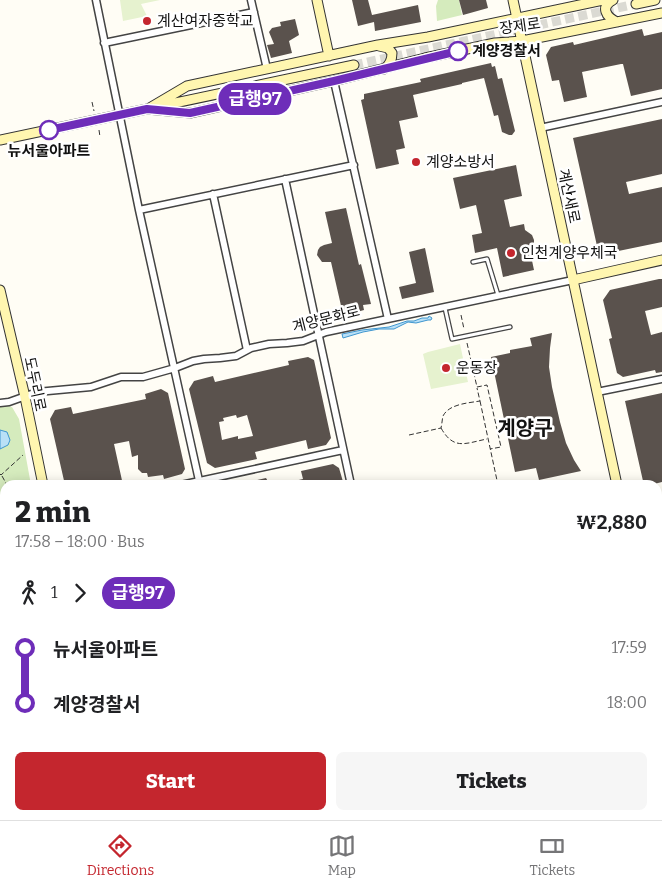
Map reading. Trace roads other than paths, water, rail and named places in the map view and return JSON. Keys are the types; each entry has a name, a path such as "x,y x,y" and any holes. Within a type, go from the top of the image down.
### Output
{"main road":[{"path":"317,0 329,56"},
{"name":"계산새로","path":"513,0 616,480"},
{"name":"장제로","path":"147,109 187,86 603,0"},
{"path":"613,0 608,3 606,8 607,14 617,22"},
{"path":"636,4 656,0"},
{"name":"장제로","path":"147,109 190,113 495,43 522,41 662,13"},
{"path":"378,45 388,48 392,53 392,60 384,69"},
{"name":"장제로","path":"0,140 354,65"},
{"name":"계양문화로","path":"573,280 662,260"},
{"name":"도두리로","path":"0,290 42,480"}],"street":[{"path":"96,0 118,115 199,480"},
{"path":"251,0 267,69"},
{"path":"104,43 254,12"},
{"path":"334,81 388,319"},
{"path":"540,128 662,102"},
{"path":"139,210 354,165"},
{"path":"285,179 350,480"},
{"path":"213,194 247,350"},
{"name":"계양문화로","path":"0,403 9,402 37,392 91,387 121,378 143,377 193,361 236,356 251,348 269,344 303,341 326,332 573,280"},
{"path":"597,392 662,379"},
{"path":"213,480 344,450"}],"lane":[{"path":"473,262 487,260 498,296"},
{"path":"444,307 452,339 510,327"}],"water":[{"path":"429,316 432,318 431,320 416,323 408,322 394,329 379,329 343,338 342,334 389,327 407,321 428,318"},
{"path":"0,430 7,432 10,440 8,445 0,449"}],"tunnel":[{"path":"354,65 636,4"}],"place":[{"name":"계산여자중학교","path":"147,21"},
{"name":"계양경찰서","path":"458,51"},
{"name":"뉴서울아파트","path":"49,130"},
{"name":"계양소방서","path":"416,162"},
{"name":"인천계양우체국","path":"511,253"},
{"name":"운동장","path":"446,368"}],"district":[{"name":"계양구","path":"525,428"}]}
